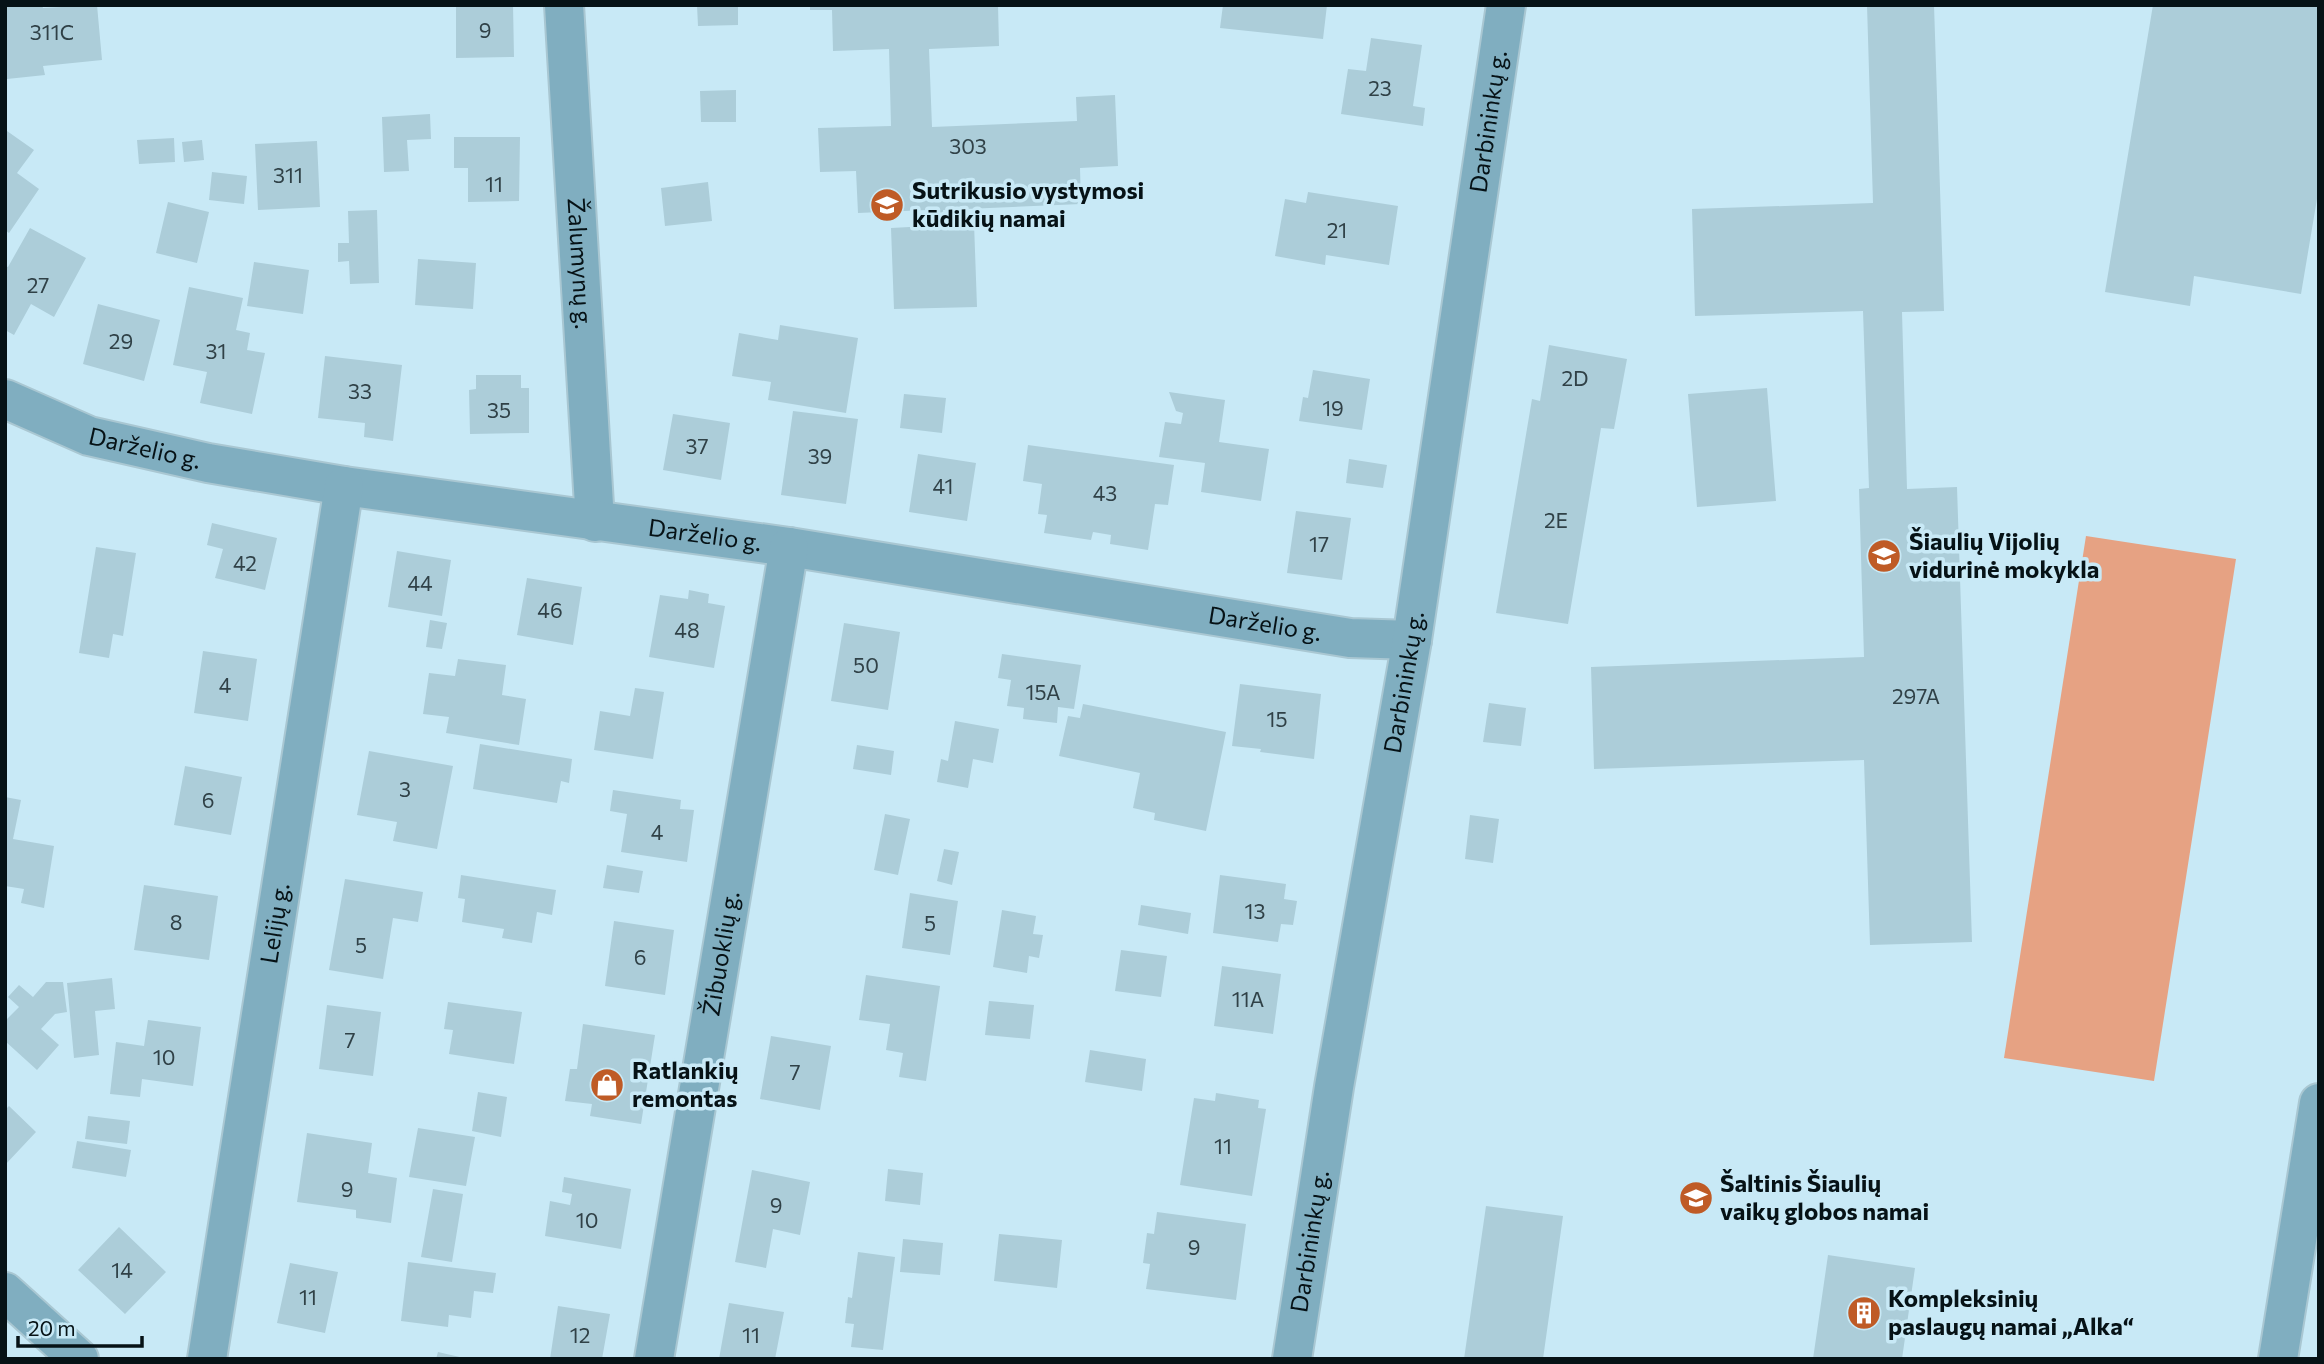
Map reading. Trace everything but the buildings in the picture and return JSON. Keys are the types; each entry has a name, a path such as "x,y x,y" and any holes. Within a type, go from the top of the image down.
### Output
{"street":[{"name":"Žalumynų g.","path":"564,5 595,522"},
{"name":"Darbininkų g.","path":"1292,1359 1334,1087 1412,640 1506,5"},
{"name":"Darželio g.","path":"5,399 89,436 208,463 344,486 789,547 1350,638 1412,640"},
{"name":"Lelijų g.","path":"207,1359 344,486"},
{"name":"Žibuoklių g.","path":"654,1359 789,547"},
{"path":"2278,1359 2319,1103"},
{"path":"5,1292 79,1359"}],"shaded area":[{"path":"2086,536 2236,559 2154,1081 2004,1058"}],"place":[{"name":"Sutrikusio vystymosi kūdikių namai","path":"887,205"},
{"name":"Šiaulių Vijolių vidurinė mokykla","path":"1884,556"},
{"name":"Ratlankių remontas","path":"607,1085"},
{"name":"Šaltinis Šiaulių vaikų globos namai","path":"1696,1198"},
{"name":"Kompleksinių paslaugų namai „Alka“","path":"1864,1313"}]}
